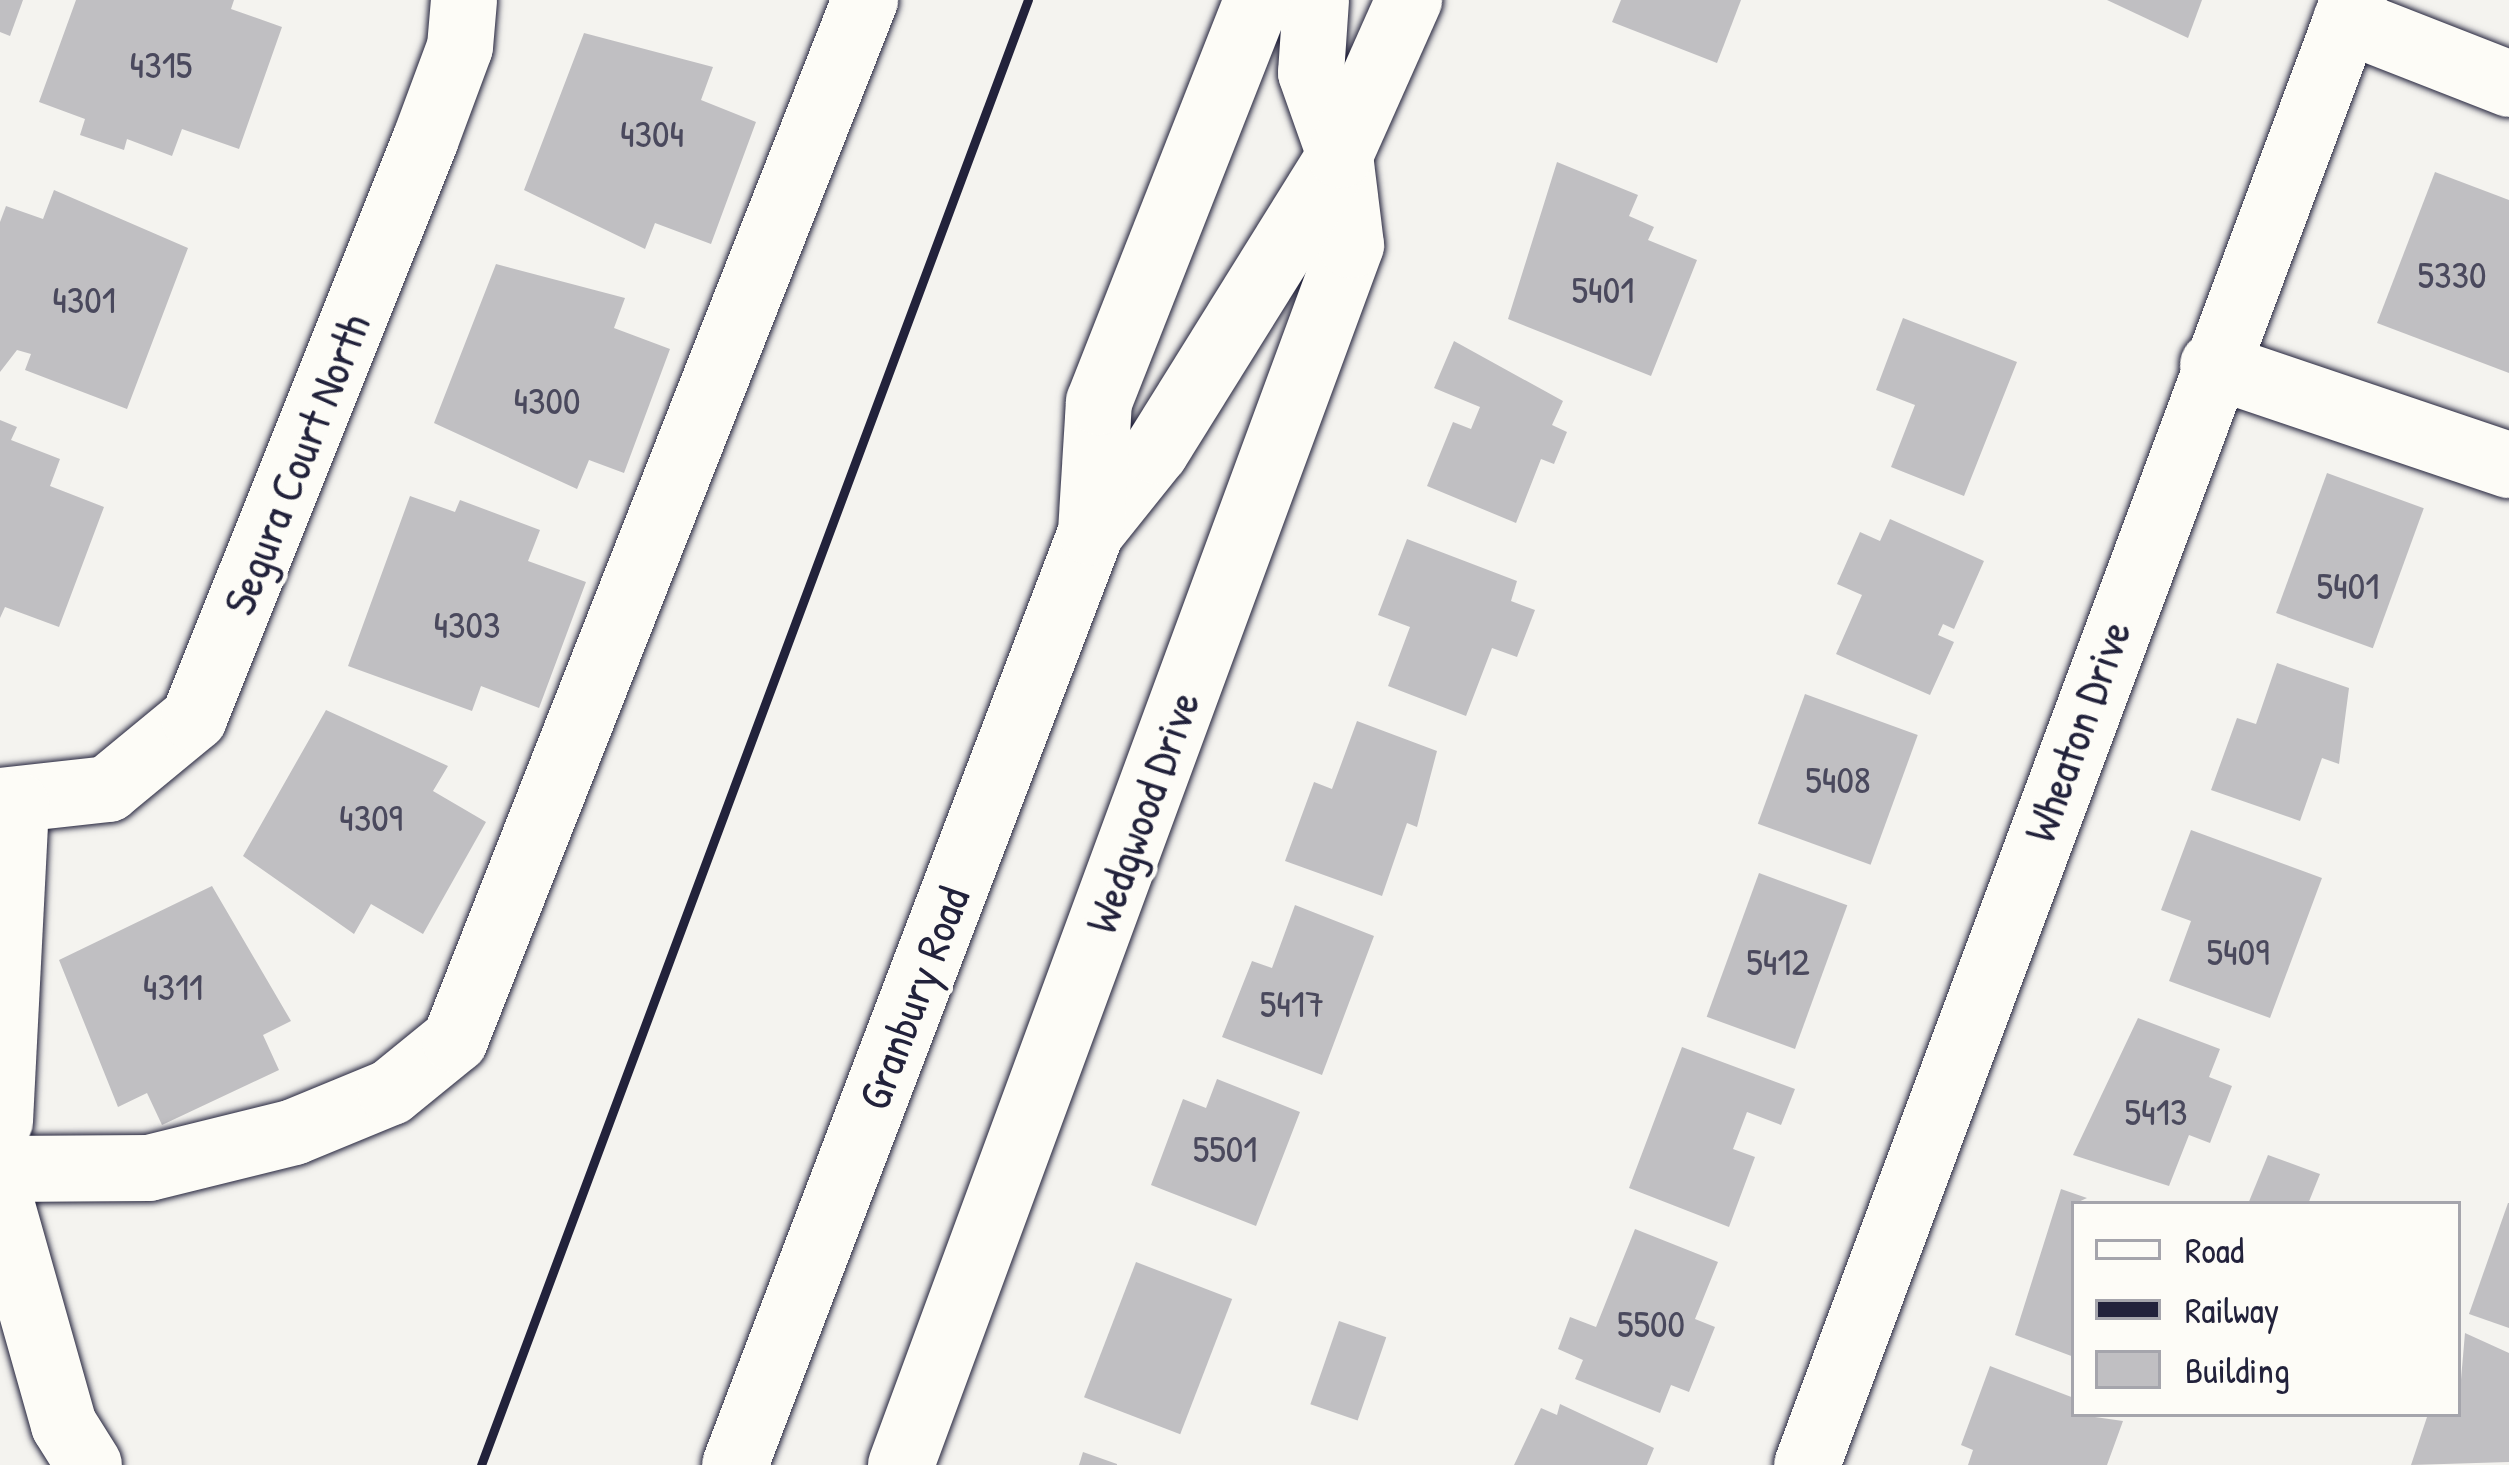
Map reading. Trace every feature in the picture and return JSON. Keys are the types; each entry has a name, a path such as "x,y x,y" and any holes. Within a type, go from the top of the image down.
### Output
{"street":[{"name":"Segura Court North","path":"8,802 108,789 194,718 432,122 464,0"},
{"path":"0,1169 149,1168 294,1132 392,1092 455,1040 865,0"},
{"name":"Granbury Road","path":"735,1465 1091,532 1099,402 1257,0"},
{"name":"Wedgwood Drive","path":"901,1465 1351,245 1340,154 1311,73 1316,0"},
{"name":"Granbury Road","path":"1091,532 1156,451 1340,154 1409,0"},
{"path":"2350,10 2509,84"},
{"name":"Wheaton Drive","path":"1807,1465 2213,365 2350,10"},
{"path":"2213,365 2509,465"},
{"path":"0,1121 8,802"},
{"path":"0,1199 69,1452"}],"building":[{"path":"0,0 23,0 10,36 0,32"},
{"path":"76,0 234,0 231,9 282,27 239,149 182,129 172,156 127,139 124,150 80,135 85,119 39,102"},
{"path":"1621,0 1741,0 1717,63 1612,22"},
{"path":"2107,0 2202,0 2188,38"},
{"path":"584,33 713,67 701,100 756,122 711,244 655,223 645,249 524,190"},
{"path":"1557,162 1638,195 1629,216 1654,227 1648,240 1697,260 1651,376 1508,319"},
{"path":"2435,172 2509,200 2509,373 2377,323"},
{"path":"54,190 188,248 127,409 25,370 31,354 17,350 0,372 0,222 6,206 43,219"},
{"path":"496,264 625,298 614,328 670,349 624,473 589,460 577,489 434,423"},
{"path":"1903,318 2017,362 1964,496 1891,467 1915,405 1876,390"},
{"path":"1454,341 1563,401 1552,425 1567,432 1554,464 1541,459 1516,523 1427,486 1453,422 1471,429 1480,407 1434,388"},
{"path":"0,420 17,427 11,440 60,459 50,486 104,507 59,627 5,607 0,618"},
{"path":"2327,473 2424,508 2373,648 2276,613"},
{"path":"410,496 455,512 460,500 540,530 528,561 586,582 539,708 481,686 472,711 348,666"},
{"path":"1890,519 1984,561 1954,629 1943,624 1938,635 1954,642 1930,695 1836,654 1862,595 1837,584 1860,532 1880,541"},
{"path":"1407,539 1517,581 1511,601 1535,610 1517,657 1492,648 1466,716 1388,686 1410,627 1378,615"},
{"path":"2277,663 2349,688 2339,764 2322,758 2300,821 2211,790 2237,718 2256,724"},
{"path":"1805,694 1918,735 1871,865 1758,824"},
{"path":"326,710 448,766 433,791 486,822 423,934 371,904 354,934 243,856"},
{"path":"1357,721 1437,751 1417,827 1407,823 1382,896 1285,861 1314,782 1332,789"},
{"path":"2191,830 2322,878 2270,1018 2169,981 2191,921 2161,910"},
{"path":"1759,873 1847,905 1795,1049 1707,1017"},
{"path":"212,886 291,1021 263,1035 279,1070 162,1125 147,1093 118,1107 59,960"},
{"path":"1295,905 1374,936 1322,1075 1222,1037 1252,961 1272,968"},
{"path":"2138,1018 2220,1049 2209,1077 2232,1086 2210,1143 2189,1135 2169,1186 2073,1155"},
{"path":"1682,1047 1795,1089 1781,1125 1747,1112 1733,1149 1755,1157 1729,1227 1629,1188"},
{"path":"1217,1079 1300,1112 1256,1226 1151,1185 1183,1099 1206,1108"},
{"path":"2268,1155 2320,1174 2309,1201 2249,1201"},
{"path":"2061,1189 2087,1198 2071,1201 2071,1356 2015,1335"},
{"path":"2509,1203 2509,1328 2469,1314"},
{"path":"1635,1229 1718,1262 1695,1319 1715,1327 1689,1392 1671,1385 1660,1413 1575,1379 1583,1360 1558,1349 1570,1317 1596,1327"},
{"path":"1136,1262 1232,1299 1180,1434 1084,1397"},
{"path":"1339,1321 1386,1337 1358,1420 1310,1404"},
{"path":"2465,1333 2509,1353 2509,1462 2411,1465 2427,1417 2461,1417"},
{"path":"1990,1366 2071,1397 2071,1417 2123,1421 2107,1465 1968,1465 1973,1450 1961,1445"},
{"path":"1560,1404 1654,1448 1647,1465 1514,1465 1541,1408 1557,1415"},
{"path":"1083,1452 1117,1464 1117,1465 1079,1465"}],"railway":[{"path":"481,1465 1028,0"}]}
